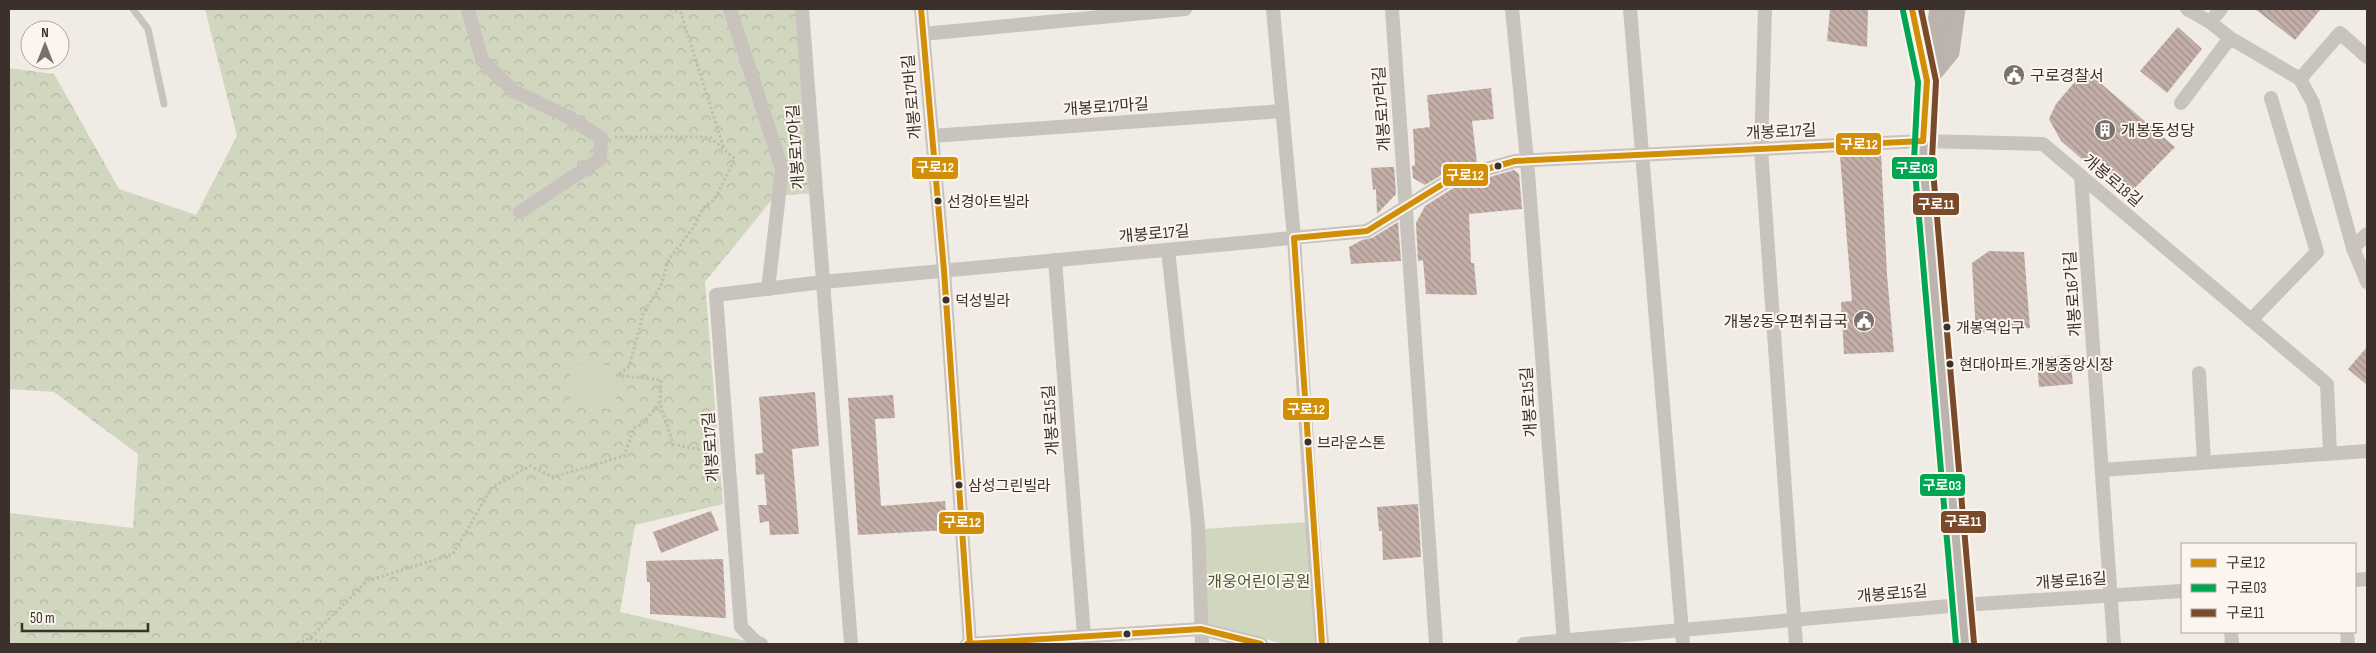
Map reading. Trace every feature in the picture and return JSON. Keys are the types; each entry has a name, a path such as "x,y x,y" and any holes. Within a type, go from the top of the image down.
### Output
{"main road":[{"path":"1912,9 1927,81"},
{"path":"1925,9 1927,81 1923,141 1965,644"},
{"path":"1927,81 1939,9"},
{"path":"1927,81 1950,52 1956,9"}],"street":[{"path":"468,9 482,60 512,90 570,118 601,138 600,159 520,212"},
{"path":"730,9 782,169 768,289"},
{"name":"개봉로17아길","path":"802,9 823,282"},
{"name":"개봉로17바길","path":"921,9 944,271"},
{"path":"923,34 1042,16 1185,9"},
{"path":"1273,9 1294,238 1312,523 1322,644"},
{"name":"개봉로17라길","path":"1392,9 1405,207"},
{"path":"1512,9 1527,160"},
{"path":"1630,9 1683,644"},
{"path":"1765,9 1761,149 1796,644"},
{"path":"2187,9 2210,22 2230,38 2300,79 2313,102 2353,248 2367,282"},
{"path":"2210,22 2221,9"},
{"path":"2300,79 2340,33 2367,57"},
{"path":"2181,103 2230,38"},
{"path":"2251,320 2317,252 2271,98"},
{"name":"개봉로17마길","path":"932,136 1282,111"},
{"name":"개봉로17길","path":"758,643 741,627 716,295 823,282 1367,231 1451,179 1514,161 1923,141"},
{"name":"개봉로18길","path":"1923,141 2043,144 2327,384 2330,453"},
{"name":"개봉로15길","path":"1527,160 1564,642"},
{"name":"개봉로16가길","path":"2081,176 2114,644"},
{"path":"1405,207 1430,527 1436,644"},
{"path":"2353,248 2367,234"},
{"path":"1168,250 1198,525 1202,644"},
{"name":"개봉로15길","path":"1055,260 1084,636"},
{"path":"944,271 970,644"},
{"path":"823,282 851,644"},
{"path":"2200,373 2204,462"},
{"path":"2102,470 2367,450"},
{"name":"개봉로16길","path":"1961,605 2181,591"},
{"name":"개봉로15길","path":"1524,644 1564,642 1961,605"},
{"path":"967,644 1201,629 1261,644"}],"lane":[{"path":"133,9 148,30 164,104"}],"path":[{"path":"670,9 681,13 724,149"},
{"path":"601,138 710,136 735,159 714,200 703,208 694,227 669,259 661,285 643,314 629,367 617,375 661,380 660,403 673,444 707,451 726,429"},
{"path":"292,644 309,639 366,581 452,554 492,487 530,466 553,476 624,456 634,428 643,424 660,403"},
{"path":"309,639 330,644"}],"green space":[{"path":"205,9 802,9 816,193 775,196 705,282 723,504 635,525 620,612 746,641 746,644 9,644 9,513 133,528 138,454 54,392 9,389 9,68 54,74 119,189 196,215 237,136"},
{"path":"570,363 617,366 616,410 570,405"},
{"name":"개웅어린이공원","path":"1307,522 1318,644 1284,644 1205,623 1203,529"}],"building":[{"path":"1830,9 1868,9 1867,47 1827,41"},
{"path":"2255,9 2321,9 2295,40"},
{"path":"2178,27 2202,49 2167,93 2140,71"},
{"name":"개봉동성당","path":"2085,70 2175,147 2126,197 2061,141 2049,119 2056,104"},
{"path":"1491,88 1494,119 1472,121 1477,163 1448,171 1425,185 1413,178 1412,166 1415,165 1413,129 1430,127 1427,95"},
{"path":"1881,153 1887,275 1894,352 1844,354 1841,302 1852,301 1840,156"},
{"path":"1394,167 1396,194 1377,214 1376,189 1373,190 1371,168"},
{"path":"1514,170 1519,174 1522,209 1469,214 1471,263 1474,263 1477,295 1426,294 1423,260 1418,261 1416,223 1425,206 1455,187"},
{"path":"1398,222 1401,261 1351,264 1349,247 1362,240 1372,238"},
{"path":"1989,251 2024,252 2030,328 1976,333 1972,263"},
{"path":"2367,347 2367,385 2348,369"},
{"path":"2070,355 2073,384 2039,387 2037,358"},
{"path":"815,392 819,446 792,449 799,534 770,535 769,521 760,523 758,505 767,505 764,474 756,475 755,454 763,453 759,397"},
{"path":"893,395 895,418 875,419 881,506 945,501 948,530 858,535 848,398"},
{"path":"1418,504 1421,557 1383,560 1382,531 1379,531 1377,507"},
{"path":"711,511 719,530 661,553 653,532"},
{"path":"723,559 726,618 650,614 650,582 647,582 646,561"}],"transit line":[{"name":"구로12","path":"921,9 944,271 970,644"},
{"name":"구로12","path":"1322,644 1294,238 1367,231 1451,179 1515,161 1923,141 1927,81 1912,9"},
{"name":"구로11","path":"1921,9 1936,81 1932,159 1974,643"},
{"name":"구로03","path":"1903,11 1918,82 1914,160 1956,644"},
{"name":"구로12","path":"967,644 1201,629 1261,644"}],"place":[{"name":"구로경찰서","path":"2014,75"},
{"name":"개봉동성당","path":"2105,130"},
{"name":"선경아트빌라","path":"938,201"},
{"name":"덕성빌라","path":"946,300"},
{"name":"개봉2동우편취급국","path":"1864,321"},
{"name":"개봉역입구","path":"1947,327"},
{"name":"현대아파트.개봉중앙시장","path":"1950,364"},
{"name":"브라운스톤","path":"1308,442"},
{"name":"삼성그린빌라","path":"959,485"}]}
